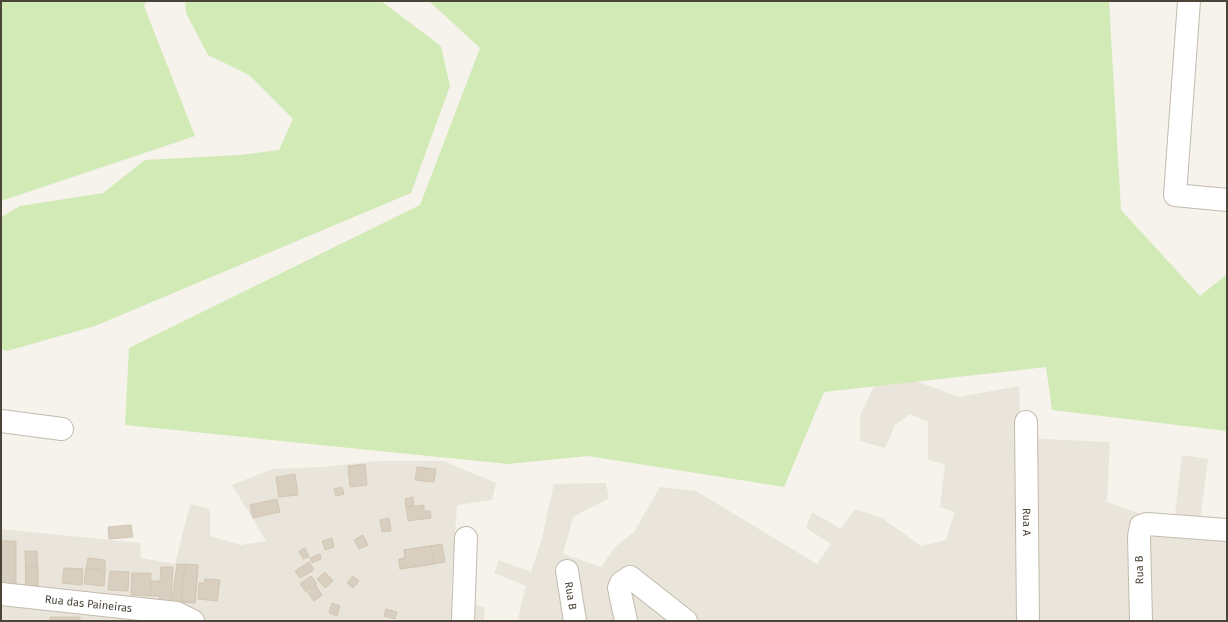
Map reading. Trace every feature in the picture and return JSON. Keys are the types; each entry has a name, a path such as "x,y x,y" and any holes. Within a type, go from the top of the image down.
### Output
{"street":[{"path":"1189,1 1175,195 1227,200"},
{"path":"1,421 62,429"},
{"name":"Rua A","path":"1026,422 1028,621"},
{"name":"Rua B","path":"1140,621 1139,537 1141,526 1147,524 1227,530"},
{"path":"463,621 466,538"},
{"name":"Rua B","path":"567,571 575,621"},
{"path":"626,621 619,588 625,579 630,577 686,621"},
{"name":"Rua das Paineiras","path":"1,594 185,617"}],"shaded area":[{"path":"910,379 959,397 1019,386 1021,438 1110,442 1107,502 1161,521 1174,523 1182,455 1208,459 1199,529 1227,535 1227,621 518,621 526,586 494,573 499,560 531,572 541,542 554,484 606,483 609,498 573,517 563,554 601,567 616,546 634,532 660,487 696,491 817,564 831,544 806,528 812,512 841,529 855,509 882,518 921,546 946,540 955,512 940,507 945,464 928,460 928,422 910,414 895,425 885,448 860,441 860,416 874,386"},
{"path":"378,461 443,461 496,483 492,500 457,505 451,595 485,608 484,621 1,621 1,529 140,543 141,558 175,564 190,504 210,509 210,536 241,545 266,541 232,485 272,469 323,467"}],"green space":[{"path":"1,1 146,1 144,6 195,136 1,201"},
{"path":"185,1 381,1 441,46 450,86 411,193 95,326 7,351 1,349 1,217 20,206 103,193 145,160 239,155 279,150 293,119 249,75 208,55 186,13"},
{"path":"429,1 1109,1 1121,210 1200,296 1227,274 1227,431 1052,410 1046,367 824,392 784,487 588,456 508,464 125,425 129,348 420,205 480,48"}],"building":[{"path":"365,464 367,485 350,487 348,466"},
{"path":"417,467 436,469 434,482 415,480"},
{"path":"295,474 298,495 279,497 276,477"},
{"path":"342,487 344,494 336,496 334,489"},
{"path":"413,497 414,506 406,507 405,499"},
{"path":"277,499 280,512 253,518 250,505"},
{"path":"424,505 424,511 430,511 431,518 408,521 406,507"},
{"path":"389,518 391,531 382,532 380,520"},
{"path":"131,525 133,537 109,539 108,527"},
{"path":"363,535 368,545 359,549 354,540"},
{"path":"332,538 334,547 325,550 322,541"},
{"path":"1,541 16,541 16,585 1,583"},
{"path":"442,544 445,562 400,569 399,559 405,558 404,550"},
{"path":"431,546 434,564 400,569 399,559 405,558 404,550"},
{"path":"305,548 309,557 303,559 299,551"},
{"path":"25,551 37,551 38,586 26,586"},
{"path":"320,554 321,559 312,563 310,558"},
{"path":"88,558 105,560 105,574 101,573 101,570 86,569"},
{"path":"309,562 314,570 300,578 295,571"},
{"path":"177,564 198,565 195,603 172,601"},
{"path":"185,564 198,565 195,603 181,601"},
{"path":"26,566 38,566 38,586 26,586"},
{"path":"161,567 173,567 171,601 159,601 159,596 150,596 151,581 160,581"},
{"path":"64,568 83,569 82,585 62,583"},
{"path":"86,569 101,570 101,573 105,574 104,586 84,584"},
{"path":"110,571 129,572 128,591 108,590"},
{"path":"325,572 333,581 325,588 317,579"},
{"path":"132,573 151,573 150,596 131,595"},
{"path":"311,576 317,584 306,592 300,584"},
{"path":"353,576 359,581 353,588 347,583"},
{"path":"205,579 220,580 217,601 198,599 199,583 204,583"},
{"path":"316,586 322,595 314,601 308,593"},
{"path":"332,603 340,606 337,616 329,613"},
{"path":"386,609 397,612 395,619 384,616"},
{"path":"50,617 80,617 80,621 50,621"}]}
